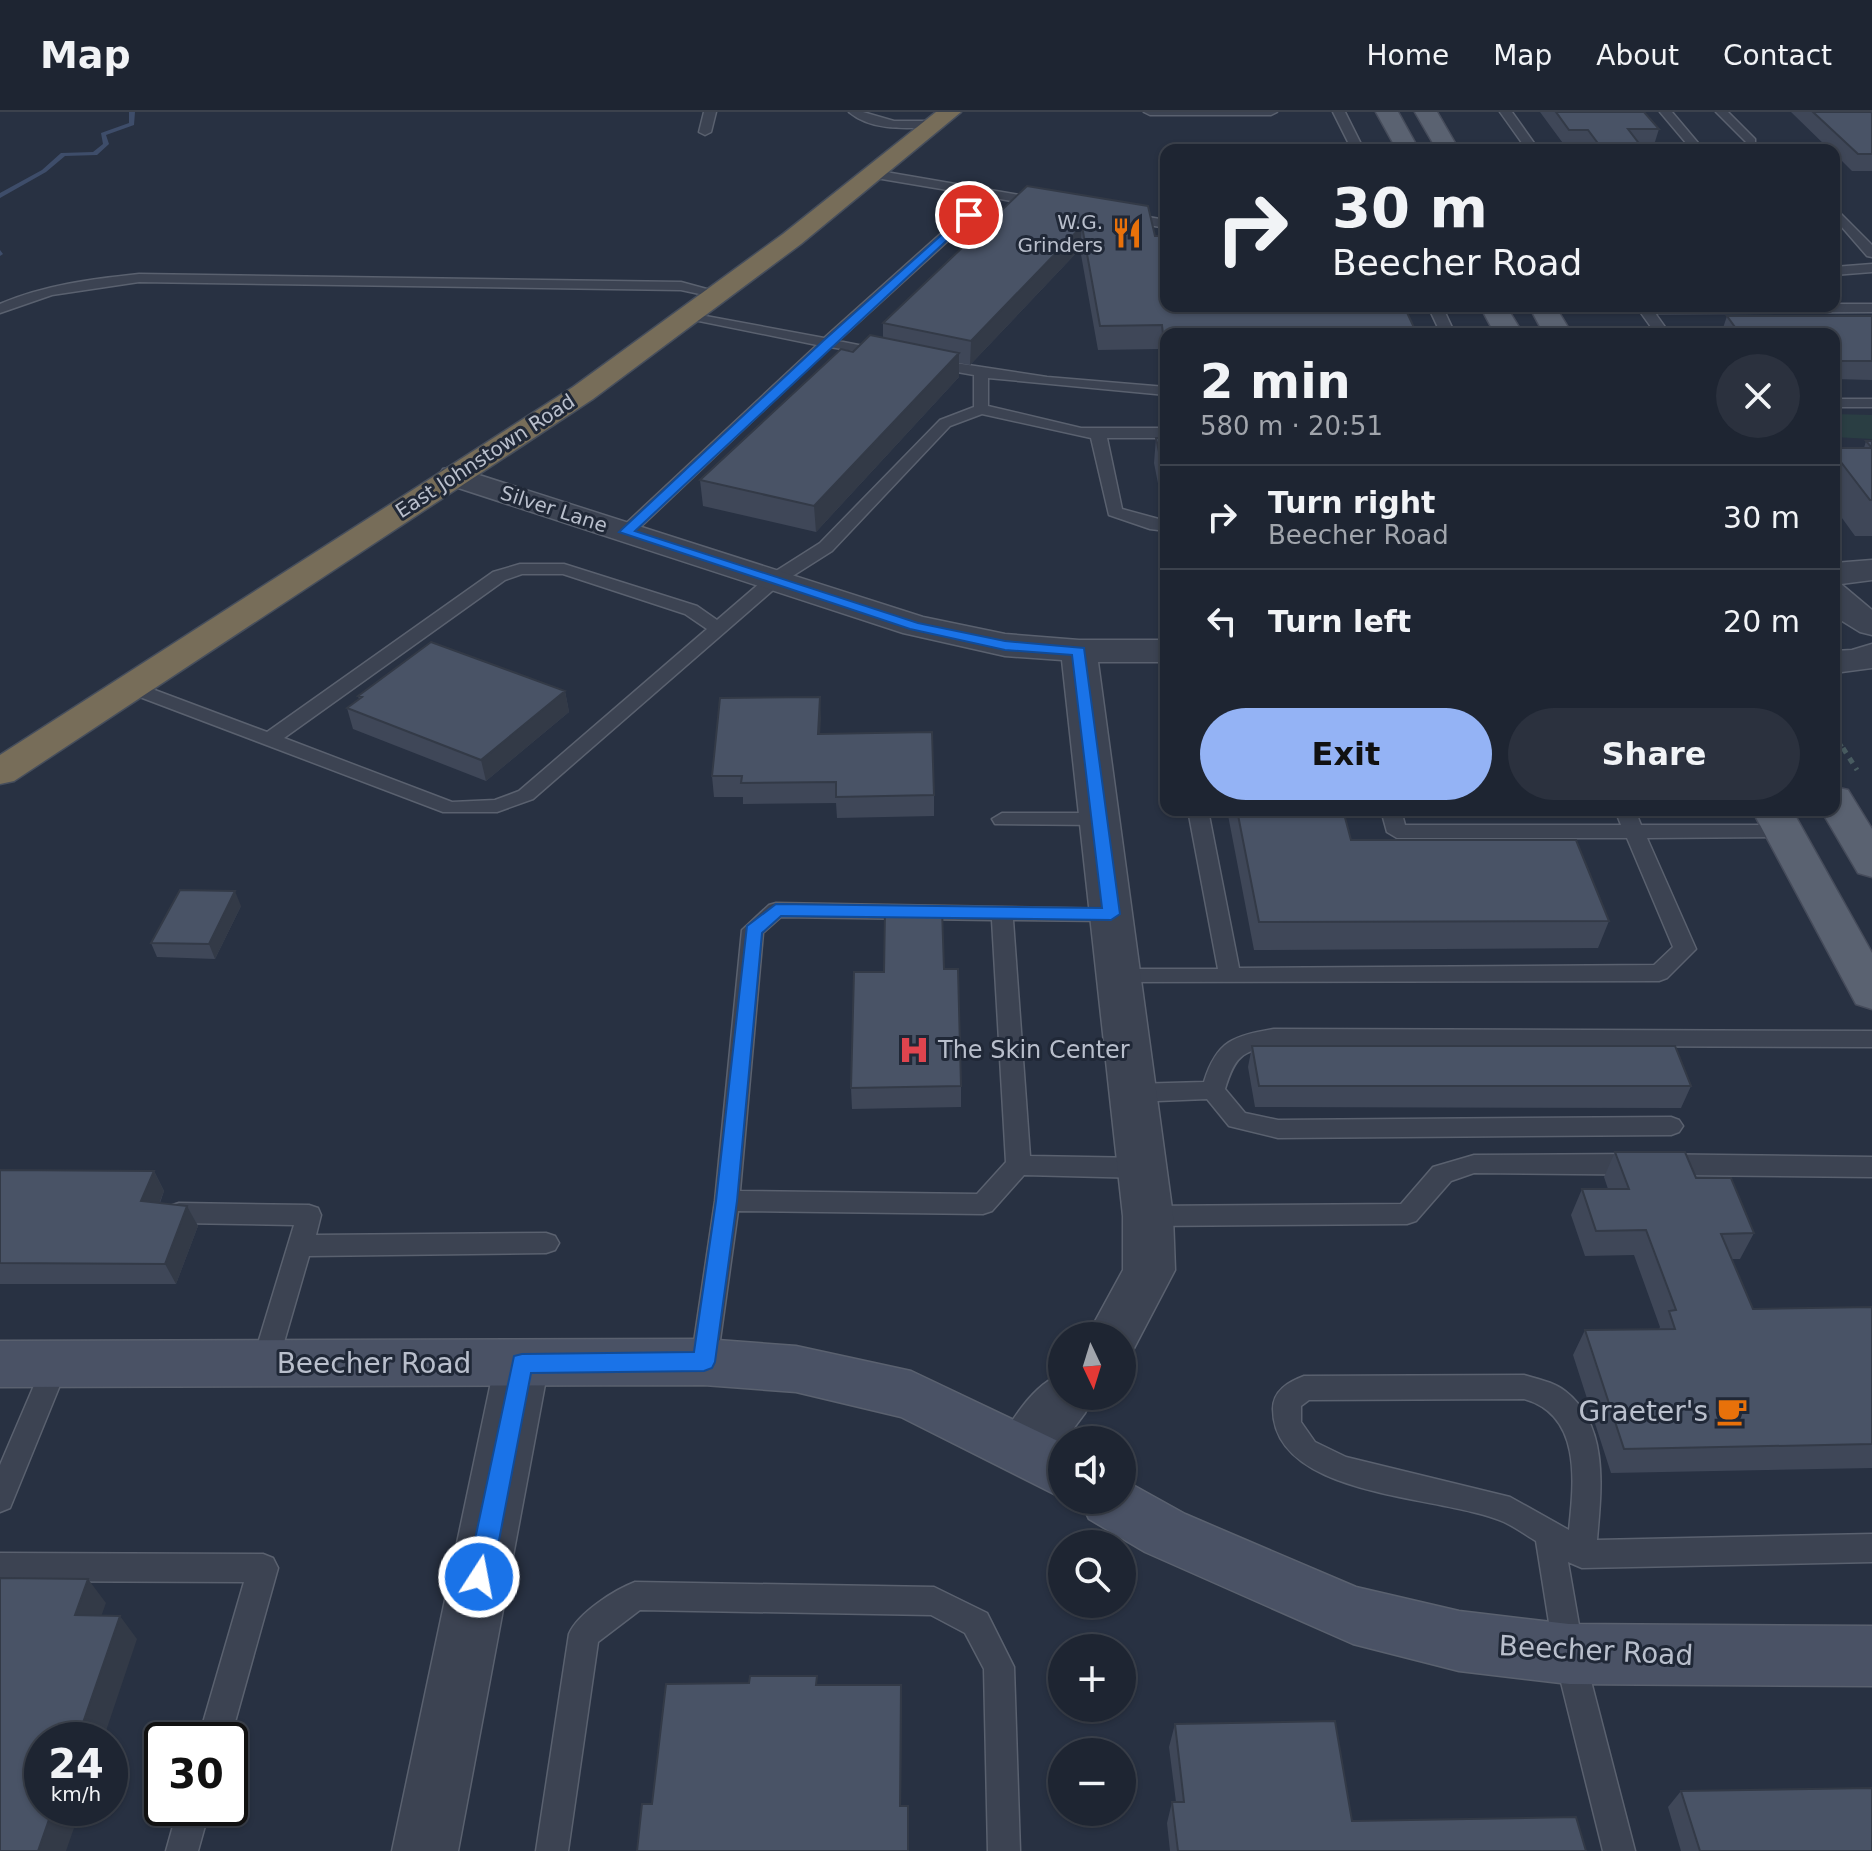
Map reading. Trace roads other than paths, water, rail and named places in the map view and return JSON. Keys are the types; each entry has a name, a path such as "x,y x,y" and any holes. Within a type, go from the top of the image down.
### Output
{"highway":[{"name":"East Johnstown Road","path":"0,772 583,393 718,294 934,125"}],"main road":[{"path":"1387,112 1405,144"},
{"path":"1426,112 1445,144"},
{"path":"1849,791 1872,863"},
{"path":"1777,820 1872,993"}],"street":[{"name":"Silver Lane","path":"454,476 915,626 1005,645 1079,651 1160,651"},
{"path":"1840,575 1844,571 1872,570"},
{"path":"1840,594 1846,609 1872,625"},
{"path":"1840,644 1872,646"},
{"path":"1079,651 1148,1216 1149,1270 1123,1322"},
{"path":"1840,662 1857,661 1872,655"},
{"name":"Beecher Road","path":"0,1364 704,1362 796,1369 911,1395 1043,1461"},
{"path":"425,1851 522,1363"},
{"path":"1043,1461 1061,1410"},
{"name":"Beecher Road","path":"1133,1514 1165,1533 1353,1615 1459,1641 1569,1654 1872,1656"}],"lane":[{"path":"705,132 710,112"},
{"path":"855,112 870,122 882,125 934,125"},
{"path":"1157,113 1271,112"},
{"path":"1339,112 1355,144"},
{"path":"1506,112 1529,144"},
{"path":"1666,112 1693,144"},
{"path":"1722,112 1751,141"},
{"path":"882,125 934,125"},
{"path":"874,174 1061,206"},
{"path":"626,532 827,343 993,194"},
{"path":"1113,215 1160,223"},
{"path":"1840,218 1872,253"},
{"path":"1840,271 1872,268"},
{"path":"0,309 19,299 54,290 139,278 681,286 718,294"},
{"path":"1840,308 1872,308"},
{"path":"689,315 981,374 1067,386 1160,391"},
{"path":"981,374 981,409"},
{"path":"1840,403 1872,403"},
{"path":"130,687 450,808 497,806 526,795 774,580 826,547 945,423 981,409 1081,433 1160,433"},
{"path":"1098,433 1115,512 1160,526"},
{"path":"269,740 499,576 520,569 564,569 691,610 718,629"},
{"path":"1199,816 1230,976"},
{"path":"1393,816 1397,832 1634,831 1777,820"},
{"path":"1119,977 1659,973 1685,949 1628,816"},
{"path":"1002,819 1100,819"},
{"path":"704,1362 727,1201 753,930 776,910 1111,914"},
{"path":"727,1201 983,1204 1018,1165 1002,913"},
{"path":"1213,1090 1222,1058 1240,1043 1274,1037 1872,1039"},
{"path":"1133,1093 1213,1090"},
{"path":"1213,1090 1237,1120 1278,1129 1671,1126"},
{"path":"1148,1216 1407,1214 1442,1174 1474,1164 1872,1167"},
{"path":"1018,1165 1143,1168"},
{"path":"179,1213 309,1215 265,1363"},
{"path":"299,1246 546,1243"},
{"path":"0,1499 56,1363"},
{"path":"1582,1554 1586,1453 1577,1424 1557,1399 1524,1387 1304,1388 1287,1401 1287,1425 1305,1451 1342,1469 1510,1510 1582,1554 1872,1548"},
{"path":"1549,1534 1569,1654 1619,1851"},
{"path":"0,1567 263,1568 219,1722"},
{"path":"552,1851 584,1634 635,1596 934,1601 976,1623 999,1667 1004,1851"},
{"path":"182,1851 189,1826"}],"waterway":[{"path":"0,196 44,171 63,154 95,154 106,144 103,134 132,124 132,112"}],"place":[{"name":"W.G. Grinders","path":"1127,233"},
{"name":"The Skin Center","path":"914,1050"},
{"name":"Graeter's","path":"1732,1411"}]}
